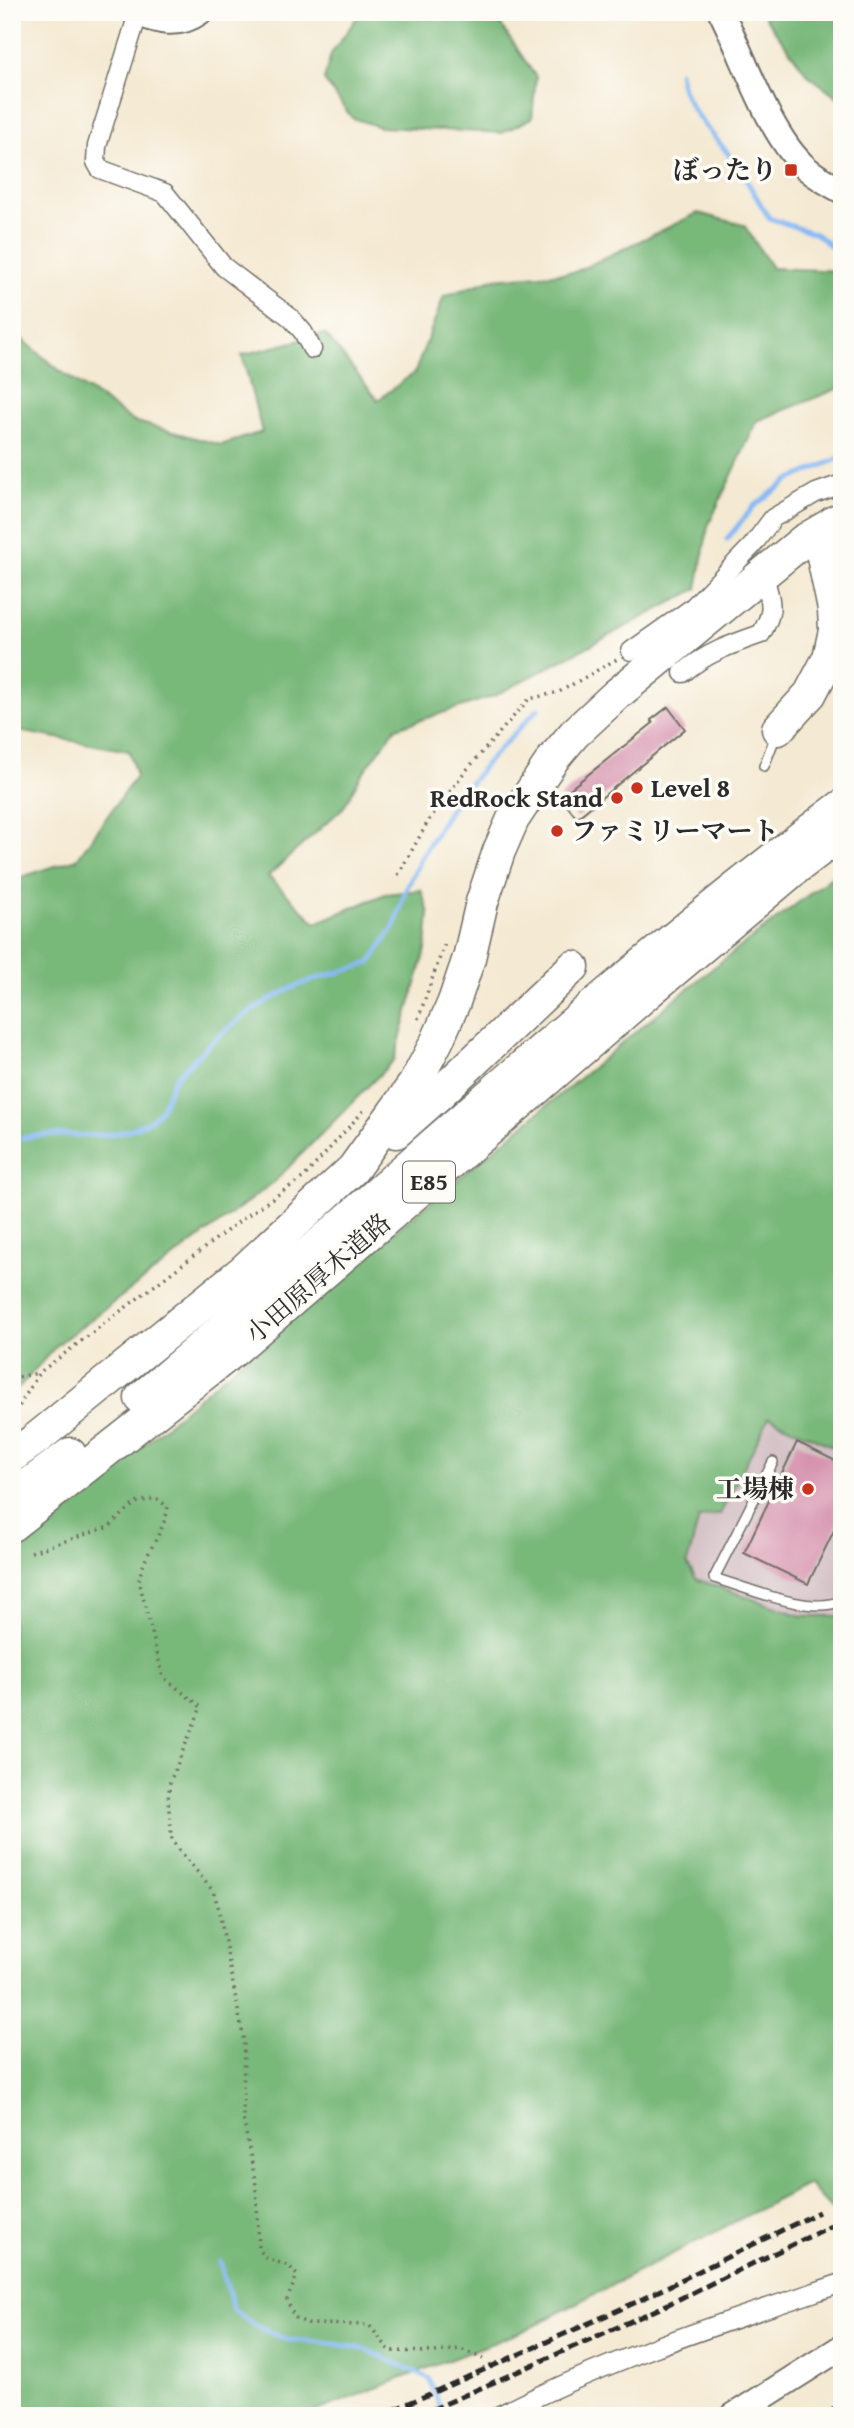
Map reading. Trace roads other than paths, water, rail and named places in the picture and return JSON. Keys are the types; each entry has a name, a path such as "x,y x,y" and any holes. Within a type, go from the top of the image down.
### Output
{"highway":[{"path":"778,729 810,694 829,658 835,630 834,609 822,542 838,520"},
{"path":"352,1169 415,1083 437,1041 469,958 482,902 499,851 513,819 553,759 574,734 616,695 803,541 838,520"},
{"name":"小田原厚木道路","path":"12,1497 119,1416 247,1309 682,930 842,806"},
{"name":"小田原厚木道路","path":"12,1525 232,1352 663,980 796,868 842,833"},
{"path":"12,1456 36,1440 243,1271 352,1169 439,1094 573,967"}],"street":[{"path":"200,12 180,22 170,23 161,23 136,13 97,146 96,162 100,169 165,193 224,267 291,318 312,349"},
{"path":"721,12 790,151 805,167 842,191"},
{"path":"631,651 692,608 752,545 773,518 816,493 842,484"},
{"path":"752,545 758,564"},
{"path":"682,673 715,650 761,634 769,620 772,605 767,587"},
{"path":"498,2416 536,2396 687,2335 842,2283"},
{"path":"733,2416 842,2347"}],"lane":[{"path":"764,766 778,729"},
{"path":"773,1462 714,1578 794,1602 822,1605 842,1600"}],"waterway":[{"path":"679,72 693,110 735,163 769,218 816,234 842,255"},
{"path":"727,539 754,506 789,480 842,457"},
{"path":"12,1141 44,1135 111,1134 143,1124 157,1114 176,1077 214,1040 259,1006 292,988 370,963 395,925 405,892 421,858 450,809 488,761 538,709"},
{"path":"220,2262 234,2311 258,2327 288,2340 325,2342 364,2349 429,2378 443,2416"}],"railway":[{"path":"380,2416 632,2304 819,2212"},
{"path":"418,2416 658,2309 831,2226"}],"place":[{"name":"ぼったり","path":"791,170"},
{"name":"Level 8","path":"637,788"},
{"name":"RedRock Stand","path":"617,798"},
{"name":"ファミリーマート","path":"557,831"},
{"name":"工場棟","path":"808,1489"}]}
